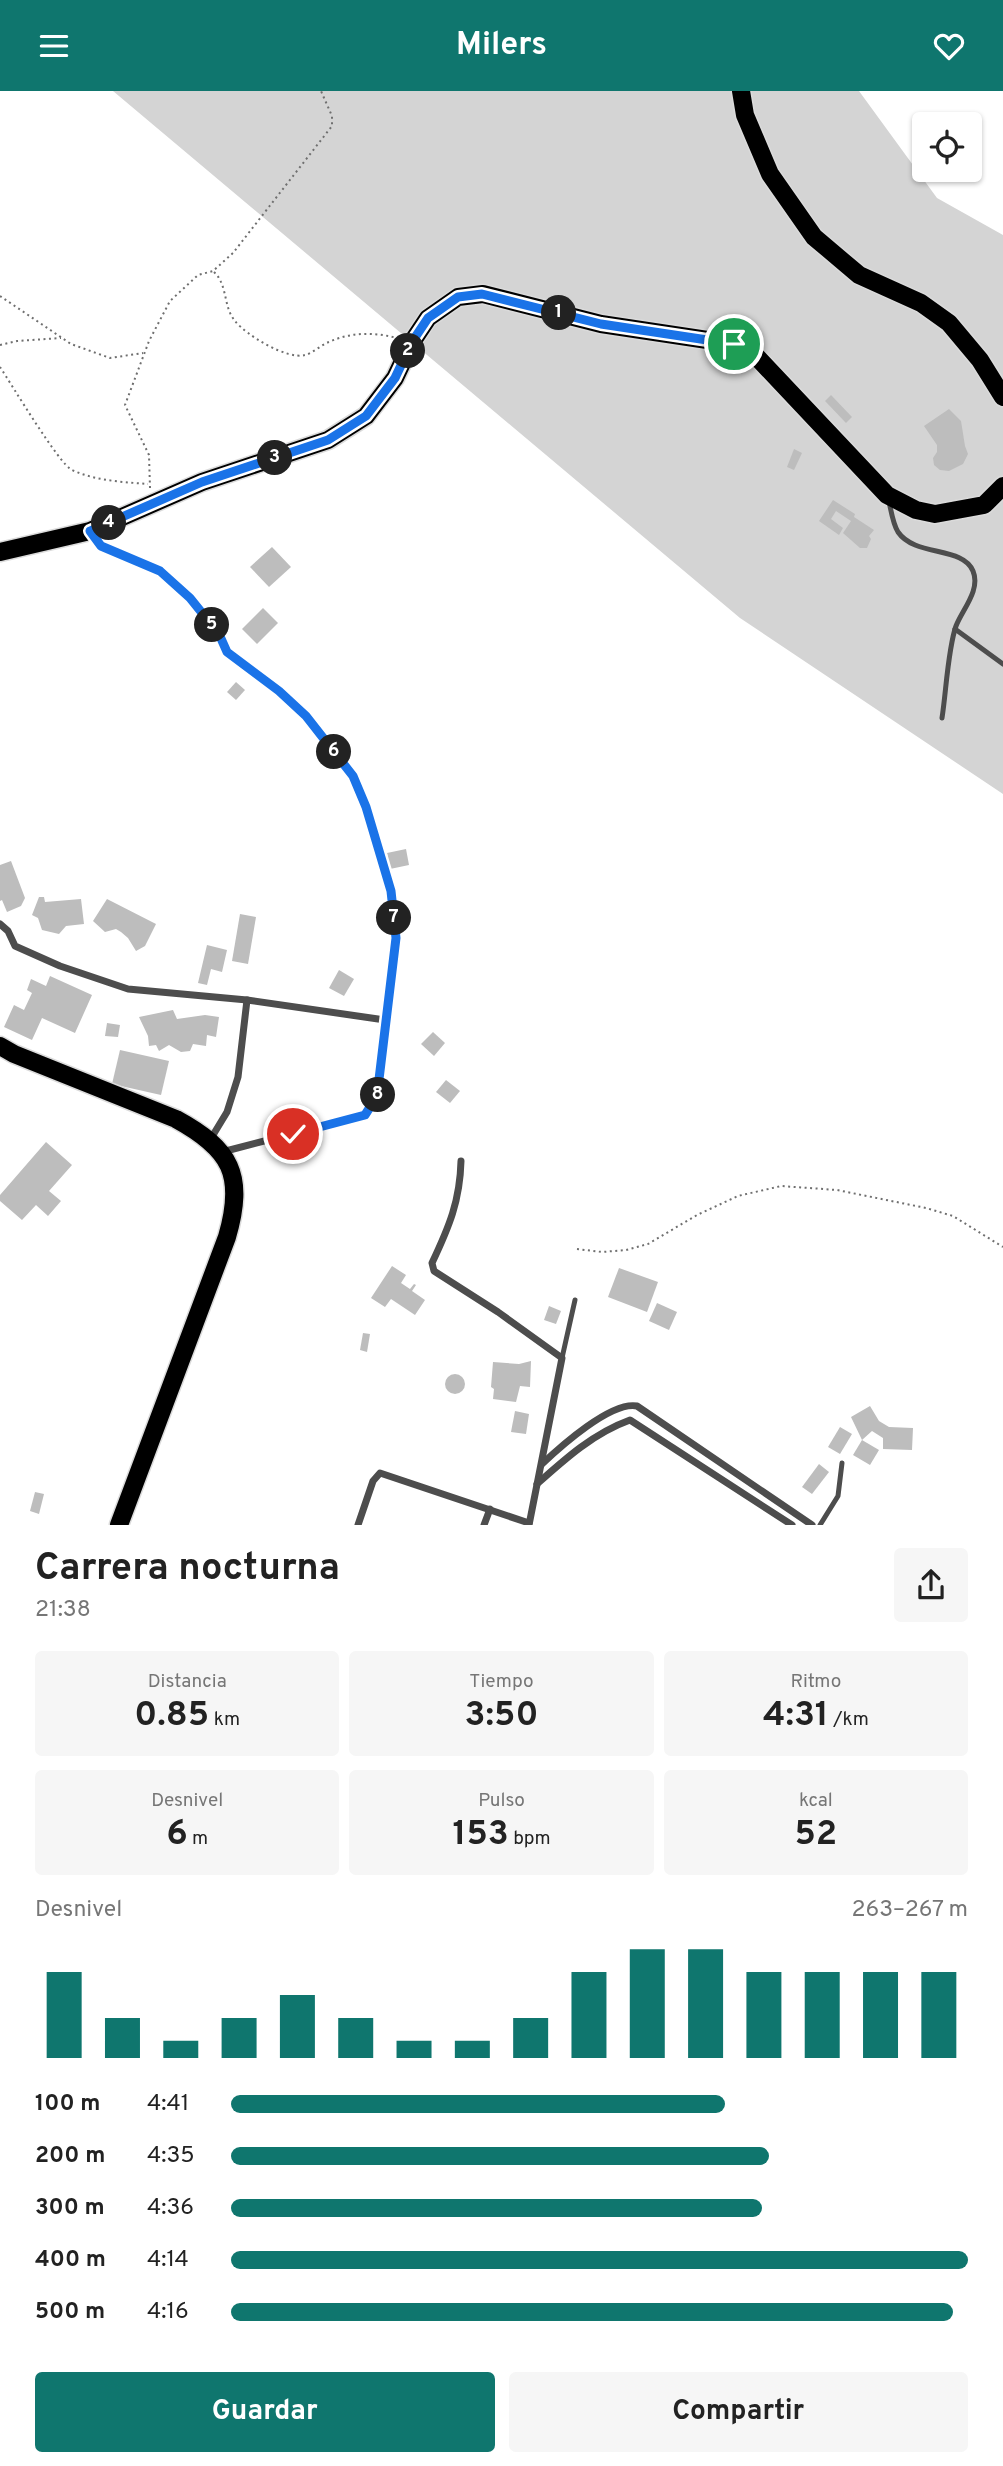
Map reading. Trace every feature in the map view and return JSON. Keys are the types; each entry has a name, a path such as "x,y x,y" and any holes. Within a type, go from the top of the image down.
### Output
{"main road":[{"path":"741,91 745,115 769,174 814,237 859,275 921,303 949,323 980,360 1003,397"},
{"path":"0,552 90,531 202,482 328,440 366,416 395,378 412,342 428,318 458,297 482,294 601,324 734,344 755,355 887,495 916,510 935,513 984,505 1003,487"},
{"path":"0,1046 14,1054 159,1111 197,1131 216,1146 229,1167 235,1193 233,1215 119,1524"}],"street":[{"path":"90,531 101,546 160,571 190,598 219,634 227,652 279,691 306,716 353,776 366,807 391,891 396,938 377,1096 365,1115 216,1146 238,1077 247,1000"},
{"path":"0,924 8,931 15,946 60,966 128,989 247,1000 385,1020"},
{"path":"358,1524 373,1481 380,1473 529,1524 562,1358 434,1271 432,1263 455,1210 460,1188 461,1161"},
{"path":"541,1465 565,1443 603,1416 631,1405 637,1406 812,1524"},
{"path":"603,1416 607,1428"},
{"path":"537,1484 568,1456 607,1428 630,1420 792,1524"},
{"path":"484,1524 490,1509"}],"lane":[{"path":"887,495 896,530 903,538 915,546 966,561 974,572 974,588 955,629 942,718"},
{"path":"955,629 1003,664"},
{"path":"562,1358 575,1300"},
{"path":"820,1524 838,1496 842,1462"}],"path":[{"path":"155,502 149,484 149,455 125,405 144,353 170,301 198,275 213,271 233,253 332,126 332,116 321,91"},
{"path":"213,271 221,279 233,320 260,340 289,355 305,355 328,342 350,335 369,333 412,342"},
{"path":"0,296 71,344 110,358 144,353"},
{"path":"0,345 62,338"},
{"path":"0,367 70,470 108,481 149,484"},
{"path":"577,1249 602,1252 626,1250 648,1244 697,1215 738,1196 781,1186 837,1190 926,1208 953,1216 1003,1247"}],"shaded area":[{"path":"113,91 859,91 912,164 912,182 925,182 937,198 1003,235 1003,794 740,618"}],"building":[{"path":"831,395 852,417 846,423 825,401"},
{"path":"949,409 961,421 968,454 963,464 949,471 940,470 934,465 937,445 924,426"},
{"path":"794,449 802,453 794,470 787,467"},
{"path":"833,500 874,530 869,536 871,539 867,548 860,548 843,533 851,521 836,511 831,519 843,528 839,535 819,521"},
{"path":"272,547 291,567 269,587 250,567"},
{"path":"263,608 278,623 257,644 242,629"},
{"path":"236,682 245,690 236,700 227,692"},
{"path":"406,849 409,865 390,869 387,853"},
{"path":"11,861 25,898 21,906 7,912 2,900 0,901 0,865"},
{"path":"39,897 44,897 45,902 81,899 84,924 66,926 59,934 42,930 38,918 32,915"},
{"path":"107,899 156,924 145,946 136,951 121,932 116,929 105,932 93,921"},
{"path":"240,914 256,917 248,964 232,961"},
{"path":"207,945 227,950 222,972 211,969 207,985 198,983"},
{"path":"339,970 354,979 344,996 329,988"},
{"path":"50,976 92,995 75,1033 42,1018 32,1040 4,1027 14,1005 24,1010 32,993 27,990 31,979 46,986"},
{"path":"173,1010 177,1019 205,1015 219,1017 216,1037 207,1035 206,1046 193,1044 190,1051 181,1052 169,1045 159,1051 156,1045 149,1046 148,1036 139,1017"},
{"path":"107,1023 120,1025 118,1037 105,1036"},
{"path":"433,1032 445,1043 434,1056 421,1044"},
{"path":"120,1050 169,1061 161,1095 112,1084"},
{"path":"446,1080 460,1091 450,1103 436,1092"},
{"path":"46,1142 72,1165 49,1191 61,1201 48,1216 36,1205 22,1220 0,1201 0,1195"},
{"path":"392,1266 406,1275 401,1283 410,1289 416,1285 412,1291 425,1300 415,1315 391,1299 385,1307 371,1298"},
{"path":"619,1268 658,1282 647,1312 608,1297"},
{"path":"657,1303 677,1312 669,1330 649,1321"},
{"path":"549,1306 561,1311 556,1324 544,1320"},
{"path":"363,1333 370,1334 367,1352 360,1350"},
{"path":"531,1361 530,1387 520,1386 516,1402 493,1399 493,1362 519,1364"},
{"path":"451,1374 459,1374 465,1384 459,1394 451,1394 445,1388 445,1380"},
{"path":"870,1406 879,1421 889,1427 913,1428 912,1450 883,1449 883,1438 872,1431 862,1440 851,1417"},
{"path":"515,1411 529,1414 526,1434 511,1432"},
{"path":"840,1427 852,1434 840,1454 828,1447"},
{"path":"862,1440 879,1450 870,1465 853,1455"},
{"path":"819,1464 829,1472 812,1494 802,1487"},
{"path":"35,1492 44,1494 39,1514 30,1511"}],"route":[{"path":"293,1134 365,1115 377,1096 396,938 391,891 366,807 353,776 306,716 279,691 227,652 219,634 190,598 160,571 101,546 90,531 202,482 328,440 366,416 395,378 412,342 428,318 458,297 482,294 601,324 734,344"}]}
